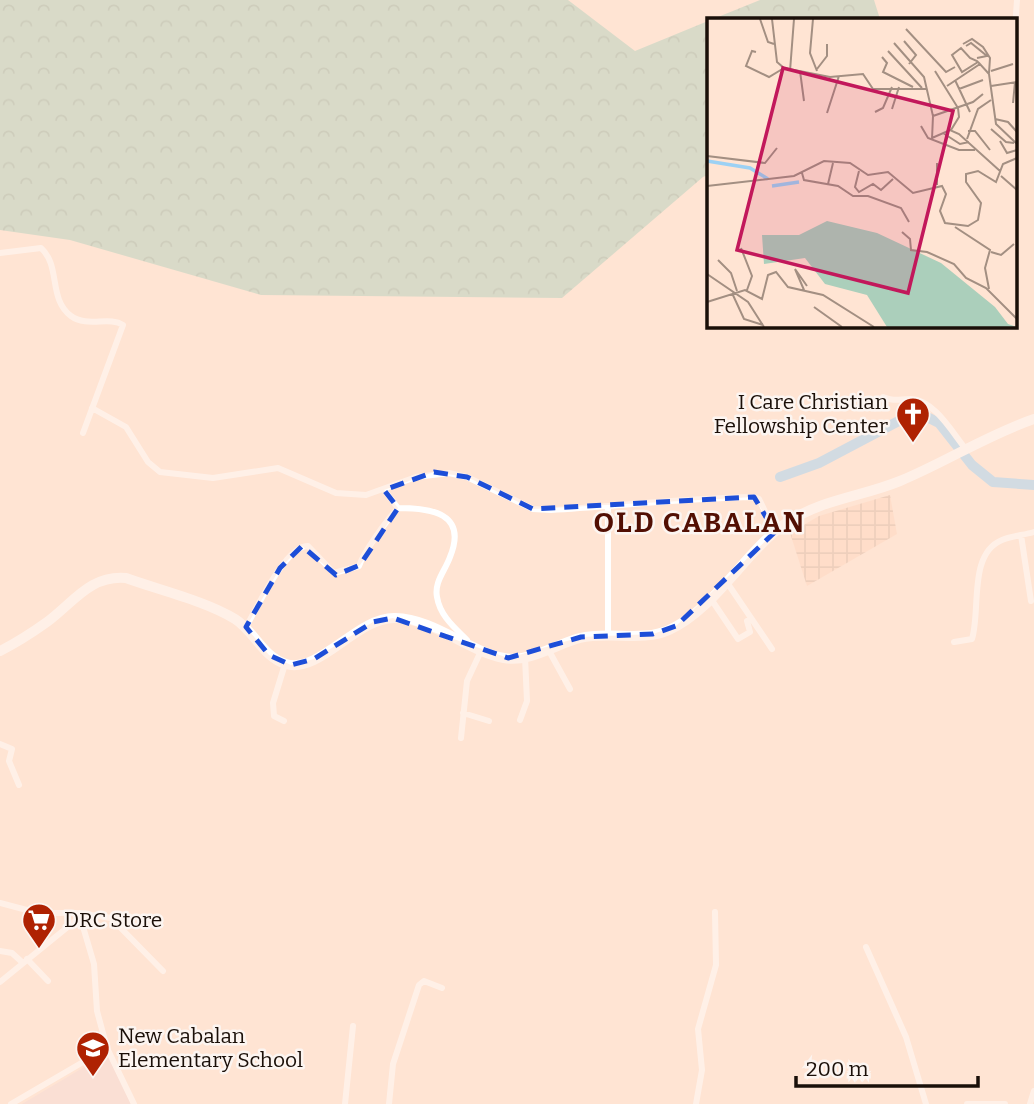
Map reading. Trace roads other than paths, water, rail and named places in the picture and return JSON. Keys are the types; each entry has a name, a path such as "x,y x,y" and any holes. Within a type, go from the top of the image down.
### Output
{"highway":[{"path":"0,651 47,622 97,581 114,577 126,578 228,615 246,627 269,654 285,664 307,662 373,622 393,618 419,622 502,658 525,657 581,637 666,631 710,598 775,532 822,504 893,484 1034,419"}],"street":[{"path":"1016,15 1017,0"},
{"path":"0,253 41,248 49,259 62,307 79,320 122,323 120,336 83,433"},
{"path":"883,397 896,402 911,399 925,406 943,418 964,449"},
{"path":"92,408 126,427 148,462 160,472 221,478 278,468 336,494 366,495 416,477 449,473 467,477 533,509 673,502 714,496 754,497 759,499 775,532"},
{"path":"384,490 398,508"},
{"path":"608,506 608,634"},
{"path":"246,627 280,568 299,548 308,546 334,573 353,569 359,566 362,556 374,544 387,519 398,508 434,509 450,523 453,540 451,555 439,579 436,595 446,619 477,647 469,671 461,738"},
{"path":"954,642 969,642 974,636 979,604 977,582 984,555 1002,540 1034,533"},
{"path":"1021,536 1031,601"},
{"path":"726,581 772,649"},
{"path":"710,598 738,639 750,632 747,621"},
{"path":"548,649 570,689"},
{"path":"520,720 527,701 525,657"},
{"path":"284,721 274,716 273,703 285,664"},
{"path":"463,713 489,721"},
{"path":"0,744 12,749 9,761 19,785"},
{"path":"0,903 38,913 104,916 117,922 163,971"},
{"path":"696,1104 702,1070 698,1029 716,965 715,912"},
{"path":"0,982 80,915"},
{"path":"80,915 94,964 97,1011 107,1048 134,1104"},
{"path":"866,947 906,1037 926,1104"},
{"path":"0,951 12,953 25,961 48,981"},
{"path":"389,1104 393,1064 419,985 424,981 442,988"},
{"path":"345,1104 353,1026"},
{"path":"11,1104 107,1048"},
{"path":"1030,1104 1034,1091"},
{"path":"967,1104 1005,1104"}],"waterway":[{"path":"780,477 819,463 910,415 927,417 939,423 972,465 993,482 1034,485"}],"place":[{"name":"I Care Christian Fellowship Center","path":"913,444"},
{"name":"DRC Store","path":"39,950"},
{"name":"New Cabalan Elementary School","path":"93,1078"}],"district":[{"name":"OLD CABALAN","path":"700,522"}]}
